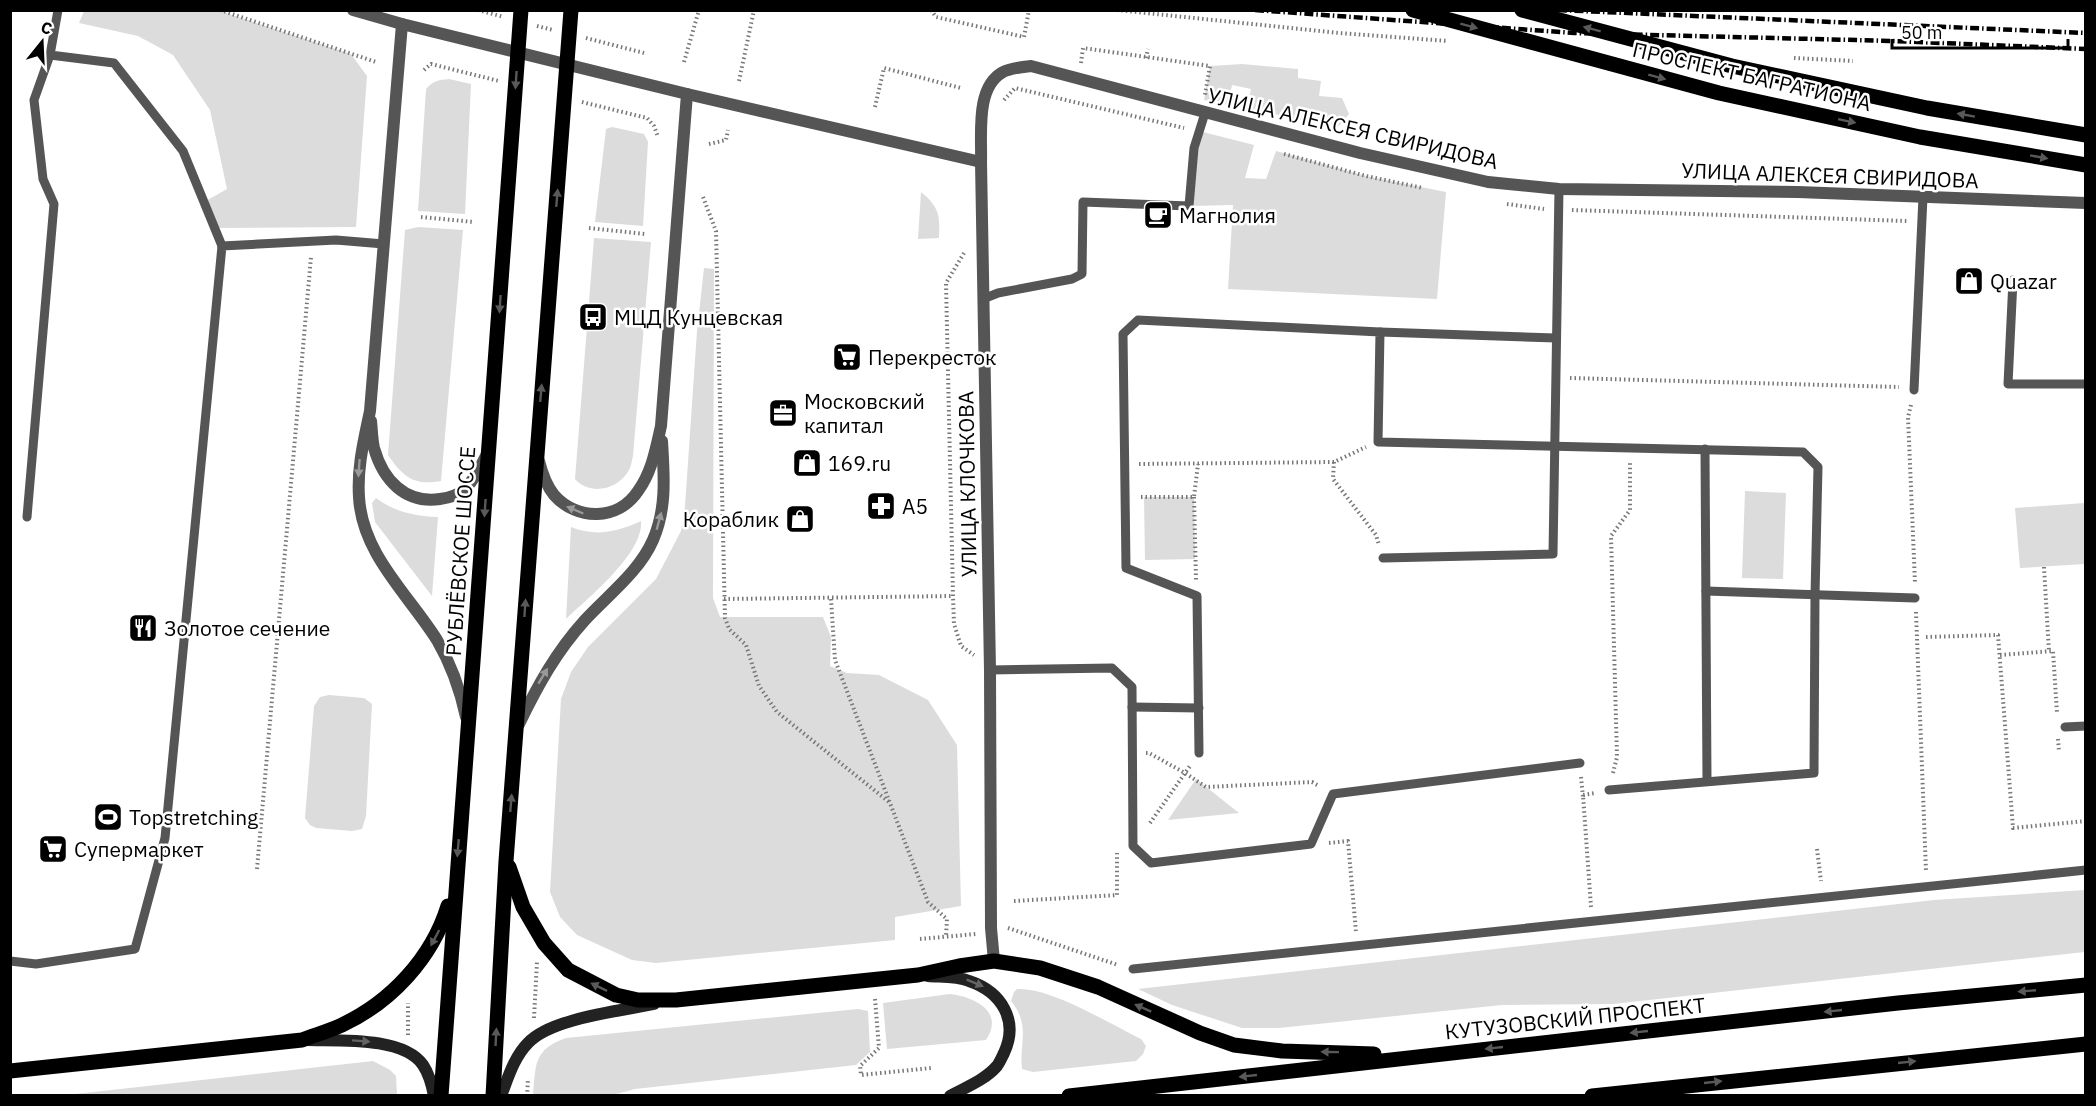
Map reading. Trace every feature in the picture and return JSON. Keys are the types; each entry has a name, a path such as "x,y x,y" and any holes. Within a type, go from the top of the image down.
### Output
{"main road":[{"name":"РУБЛЁВСКОЕ ШОССЕ","path":"441,1095 521,10"},
{"path":"493,1095 506,861 571,10"},
{"name":"ПРОСПЕКТ БАГРАТИОНА","path":"1413,10 1719,93 1920,137 2085,165"},
{"name":"ПРОСПЕКТ БАГРАТИОНА","path":"1522,10 1744,69 1927,108 2085,135"},
{"path":"506,861 523,907 544,943 568,970 616,995 638,1000 676,1000"},
{"path":"302,1040 342,1025 368,1011 409,976 429,949 443,921 455,883"},
{"path":"501,1095 513,1065 526,1044 556,1025 676,1000 918,975 994,961 1040,968 1098,987 1234,1046 1282,1051 1431,1055"},
{"path":"918,975 967,980 985,987 1002,1004 1010,1023 1009,1043 998,1065 982,1078 950,1095"},
{"name":"КУТУЗОВСКИЙ ПРОСПЕКТ","path":"1069,1095 1898,1003 2085,986"},
{"path":"10,1071 302,1040 359,1041 382,1044 403,1051 422,1063 431,1081 434,1095"},
{"path":"1592,1095 2085,1044"}],"street":[{"path":"353,10 641,83 981,162"},
{"path":"402,24 370,411 358,465 358,499 367,534 378,558 436,640 451,667 460,692 468,727"},
{"name":"УЛИЦА АЛЕКСЕЯ СВИРИДОВА","path":"981,162 983,98 992,81 1004,71 1030,66 1205,107 1414,166 1488,182 1559,189 1787,192 2085,203"},
{"path":"537,451 543,475 553,493 567,507 597,515 613,512 638,492 654,458 661,426 687,94"},
{"name":"УЛИЦА КЛОЧКОВА","path":"981,162 990,670 991,928 994,961"},
{"path":"370,411 374,448 383,470 396,488 411,497 428,501 451,498 464,490 478,472 489,450"},
{"path":"517,728 541,678 560,649 637,567 653,541 665,492 661,426"}],"lane":[{"path":"27,517 54,204 43,178 34,100 50,55 58,10"},
{"path":"10,961 36,964 135,949 165,838 222,246 183,151 114,63 50,55"},
{"path":"983,299 998,293 1072,279 1082,274 1083,202 1189,206 1194,148 1205,107"},
{"path":"1383,558 1553,554 1559,189"},
{"path":"1914,388 1923,197"},
{"path":"222,246 336,240 384,244"},
{"path":"2013,280 2008,384 2085,384"},
{"path":"1199,753 1197,596 1126,568 1123,334 1138,320 1556,338"},
{"path":"1380,332 1378,442 1803,452 1818,467 1814,773 1609,790"},
{"path":"1705,449 1707,781"},
{"path":"1706,591 1915,598"},
{"path":"990,670 1112,668 1132,687 1133,846 1151,863 1311,844 1333,794 1580,764"},
{"path":"1132,707 1199,708"},
{"path":"2061,728 2085,726"},
{"path":"1133,969 2085,870"}],"path":[{"path":"220,10 376,62"},
{"path":"684,62 699,10"},
{"path":"739,81 754,10"},
{"path":"930,10 936,18 1024,37 1029,10"},
{"path":"1080,64 1083,48 1210,66 1205,107"},
{"path":"1146,58 1148,49"},
{"path":"424,70 431,64 499,81"},
{"path":"875,107 884,68 961,88"},
{"path":"581,101 647,118 654,126 658,137"},
{"path":"709,144 726,140 728,130"},
{"path":"703,197 716,231 725,618 729,629 746,645 759,686 777,712 889,802"},
{"path":"421,217 474,222"},
{"path":"589,228 645,234"},
{"path":"257,869 312,242"},
{"path":"964,252 946,283 953,596 954,624 961,646 975,656 975,660"},
{"path":"1555,378 1914,388 1908,417 1926,886"},
{"path":"1125,462 1198,464 1334,462 1378,442"},
{"path":"1592,921 1583,795 1609,790 1617,757 1611,536 1630,510 1630,447"},
{"path":"1334,462 1333,479 1376,535 1383,558"},
{"path":"1197,596 1194,496 1198,464"},
{"path":"1125,497 1194,496"},
{"path":"2044,567 2049,651"},
{"path":"724,599 953,596"},
{"path":"831,599 835,660 928,902 947,918 946,936"},
{"path":"1926,637 1998,635 2013,828 2085,821"},
{"path":"2000,655 2053,651 2057,718"},
{"path":"2059,752 2061,728"},
{"path":"1132,753 1149,753 1185,772 1206,788 1312,782 1333,794"},
{"path":"1014,901 1118,895 1118,848 1133,846 1199,753"},
{"path":"1580,764 1584,800"},
{"path":"1304,845 1348,841 1357,946"},
{"path":"1816,849 1822,897"},
{"path":"1007,928 1133,969"},
{"path":"920,939 976,934"},
{"path":"534,1028 537,962"},
{"path":"406,1041 408,999"},
{"path":"865,1000 876,999 879,1048 860,1066 861,1075 931,1068"},
{"path":"527,1095 528,1077"}],"shaded area":[{"path":"84,11 220,11 351,54 367,76 356,227 214,228 204,202 227,189 210,110 173,55 138,36 79,23"},
{"path":"1242,64 1298,69 1298,78 1321,81 1319,96 1342,98 1349,114 1337,128 1247,108 1251,89 1232,85 1228,105 1204,100 1210,66"},
{"path":"449,79 471,84 465,214 418,211 426,89 436,81"},
{"path":"612,127 644,134 648,142 643,226 595,222 606,129"},
{"path":"1199,131 1254,145 1245,178 1266,179 1276,151 1366,176 1446,192 1437,299 1228,289 1233,205 1189,206"},
{"path":"921,192 932,202 937,212 939,238 918,239"},
{"path":"418,227 463,230 441,481 432,482 416,481 410,478 388,455 405,230"},
{"path":"594,238 651,242 632,461 629,470 618,482 596,489 588,488 575,479"},
{"path":"704,268 714,269 713,598 720,617 823,617 831,637 830,666 847,673 879,675 928,700 957,745 961,906 895,917 895,940 656,963 632,960 577,935 560,917 550,892 561,699 571,672 588,647 656,579 681,531 685,506 697,331"},
{"path":"1745,491 1786,493 1783,579 1742,578"},
{"path":"1144,497 1194,497 1195,559 1145,560"},
{"path":"376,498 390,507 405,512 438,517 432,596 375,522 372,503"},
{"path":"2085,503 2085,564 2020,568 2015,508"},
{"path":"641,521 640,534 624,561 566,619 571,527 589,532 606,532"},
{"path":"329,695 364,698 372,704 366,816 362,829 352,831 316,828 310,825 305,818 314,706 320,697"},
{"path":"1196,779 1239,813 1168,820"},
{"path":"2085,890 2085,952 1613,1004 1502,1005 1279,1028 1242,1028 1172,1005 1138,989 1934,900"},
{"path":"1017,989 1046,994 1097,1016 1141,1039 1146,1046 1143,1054 1136,1061 1033,1072 1022,1069 1021,1018 1011,1001"},
{"path":"950,994 977,1002 989,1013 992,1021 991,1030 986,1040 887,1049 883,1003"},
{"path":"858,1009 868,1011 870,1052 856,1065 635,1089 613,1095 533,1095 538,1059 547,1048 566,1038"},
{"path":"373,1061 396,1076 397,1095 66,1095"}],"railway":[{"path":"1255,10 1574,33 1893,41 2086,49"},
{"path":"1558,10 2086,33"}],"place":[{"name":"Магнолия","path":"1158,215"},
{"name":"Quazar","path":"1969,281"},
{"name":"МЦД Кунцевская","path":"593,317"},
{"name":"Перекресток","path":"847,357"},
{"name":"Московский капитал","path":"783,413"},
{"name":"169.ru","path":"807,463"},
{"name":"А5","path":"881,506"},
{"name":"Кораблик","path":"800,519"},
{"name":"Золотое сечение","path":"143,628"},
{"name":"Topstretching","path":"108,817"},
{"name":"Супермаркет","path":"53,849"}]}
